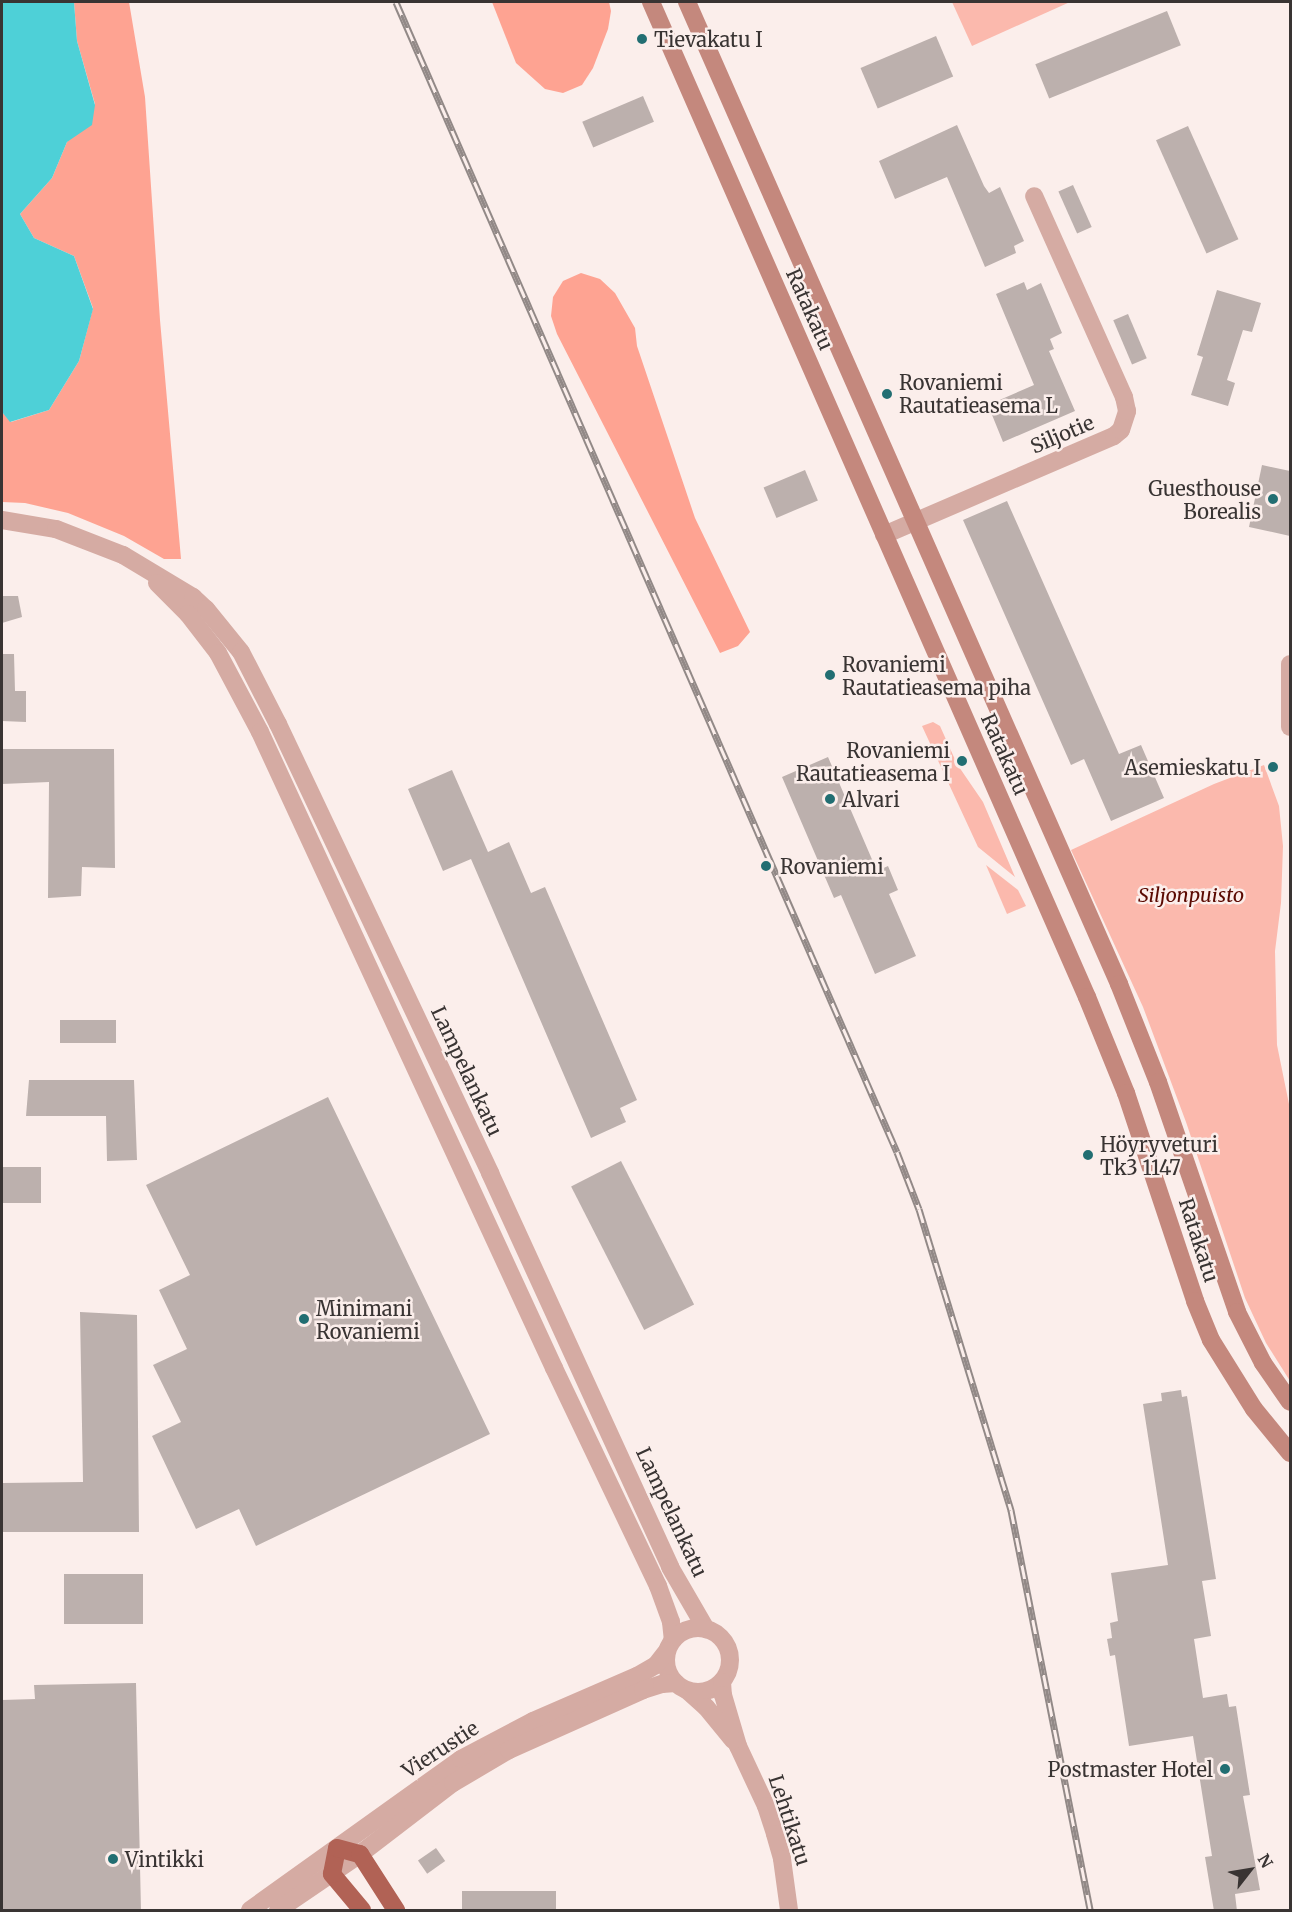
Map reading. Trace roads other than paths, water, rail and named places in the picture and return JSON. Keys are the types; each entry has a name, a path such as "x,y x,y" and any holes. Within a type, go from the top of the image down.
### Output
{"highway":[{"path":"362,1911 332,1874 338,1848 360,1854 396,1911"}],"main road":[{"name":"Ratakatu","path":"651,2 1087,997 1126,1094 1210,1340 1254,1409 1290,1453"},
{"name":"Ratakatu","path":"687,2 1119,984 1158,1082 1237,1312 1263,1363 1290,1402"}],"street":[{"name":"Siljotie","path":"884,535 1114,436 1124,423 1127,411 1125,396 1034,196"},
{"name":"Lampelankatu","path":"2,520 77,535 123,555 193,597 231,637 257,680 571,1346 670,1567 706,1629"},
{"name":"Lampelankatu","path":"143,568 204,633 224,663 255,722 554,1368 658,1586 669,1614 670,1645"},
{"path":"1290,664 1290,727"},
{"path":"687,1629 706,1629 718,1635 730,1652 730,1666 722,1682 710,1690 682,1687 666,1665 670,1645 687,1629"},
{"name":"Vierustie","path":"250,1911 461,1759 533,1721 637,1677 656,1665 670,1645"},
{"name":"Lehtikatu","path":"722,1682 723,1695 738,1746 766,1806 775,1833 782,1859 789,1911"},
{"name":"Vierustie","path":"278,1911 360,1854 453,1783 509,1750 643,1690 662,1684 682,1687"},
{"name":"Lehtikatu","path":"682,1687 706,1707 738,1746"}],"water":[{"path":"2,2 74,2 77,41 95,105 92,125 67,142 52,178 20,214 34,238 74,256 93,309 79,361 49,410 10,422 2,412"}],"railway":[{"path":"396,2 897,1152 919,1209 1011,1510 1090,1910"}],"place":[{"name":"Tievakatu I","path":"642,39"},
{"name":"Rovaniemi Rautatieasema L","path":"887,394"},
{"name":"Guesthouse Borealis","path":"1273,499"},
{"name":"Rovaniemi Rautatieasema piha","path":"830,675"},
{"name":"Rovaniemi Rautatieasema I","path":"962,761"},
{"name":"Asemieskatu I","path":"1273,767"},
{"name":"Alvari","path":"830,799"},
{"name":"Rovaniemi","path":"766,866"},
{"name":"Höyryveturi Tk3 1147","path":"1088,1155"},
{"name":"Minimani Rovaniemi","path":"304,1319"},
{"name":"Postmaster Hotel","path":"1225,1769"},
{"name":"Vintikki","path":"113,1859"}],"park label":[{"name":"Siljonpuisto","path":"1191,894"}]}
